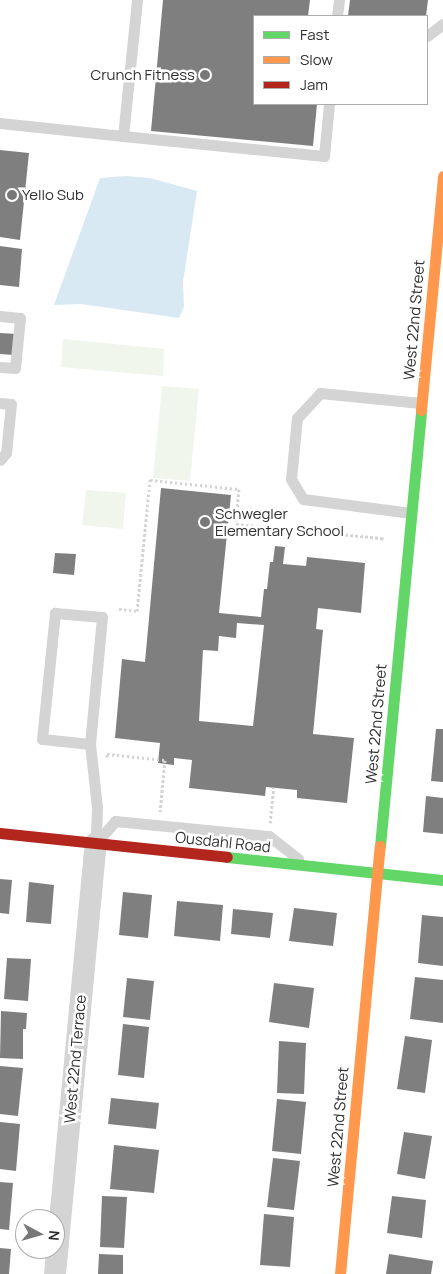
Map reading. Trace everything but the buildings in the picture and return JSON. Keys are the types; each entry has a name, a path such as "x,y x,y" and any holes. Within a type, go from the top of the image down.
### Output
{"street":[{"name":"West 22nd Street","path":"340,1274 443,176"},
{"name":"Ousdahl Road","path":"0,833 443,880"},
{"name":"West 22nd Terrace","path":"55,1274 96,843"}],"lane":[{"path":"123,136 137,0"},
{"path":"337,15 338,0"},
{"path":"428,35 443,24"},
{"path":"0,123 324,156 328,105"},
{"path":"0,316 20,318 15,368 0,366"},
{"path":"411,513 304,499 291,479 292,462 297,418 320,394 422,403"},
{"path":"0,403 11,404 6,453 0,460"},
{"path":"90,744 42,739 55,613 102,617 90,744 98,807 96,843"},
{"path":"96,843 115,821 269,836 308,866"}],"path":[{"path":"119,609 137,611 150,480 239,489 236,524 386,540"},
{"path":"108,763 107,754 165,760 160,813"},
{"path":"270,825 274,787"}],"shaded area":[{"path":"63,339 164,349 163,376 61,367"},
{"path":"162,386 199,389 190,481 153,478"},
{"path":"86,490 126,493 123,529 82,525"}],"water":[{"path":"126,176 150,178 197,191 183,282 184,307 179,318 81,304 54,305 100,178"}],"traffic: fast":[{"path":"380,846 421,410"},
{"path":"227,857 443,880"}],"traffic: slow":[{"path":"421,410 443,176"},
{"path":"340,1274 380,846"}],"traffic: jam":[{"path":"0,833 227,857"}],"place":[{"name":"Crunch Fitness","path":"205,75"},
{"name":"Yello Sub","path":"12,195"},
{"name":"Schwegler Elementary School","path":"205,522"}]}
